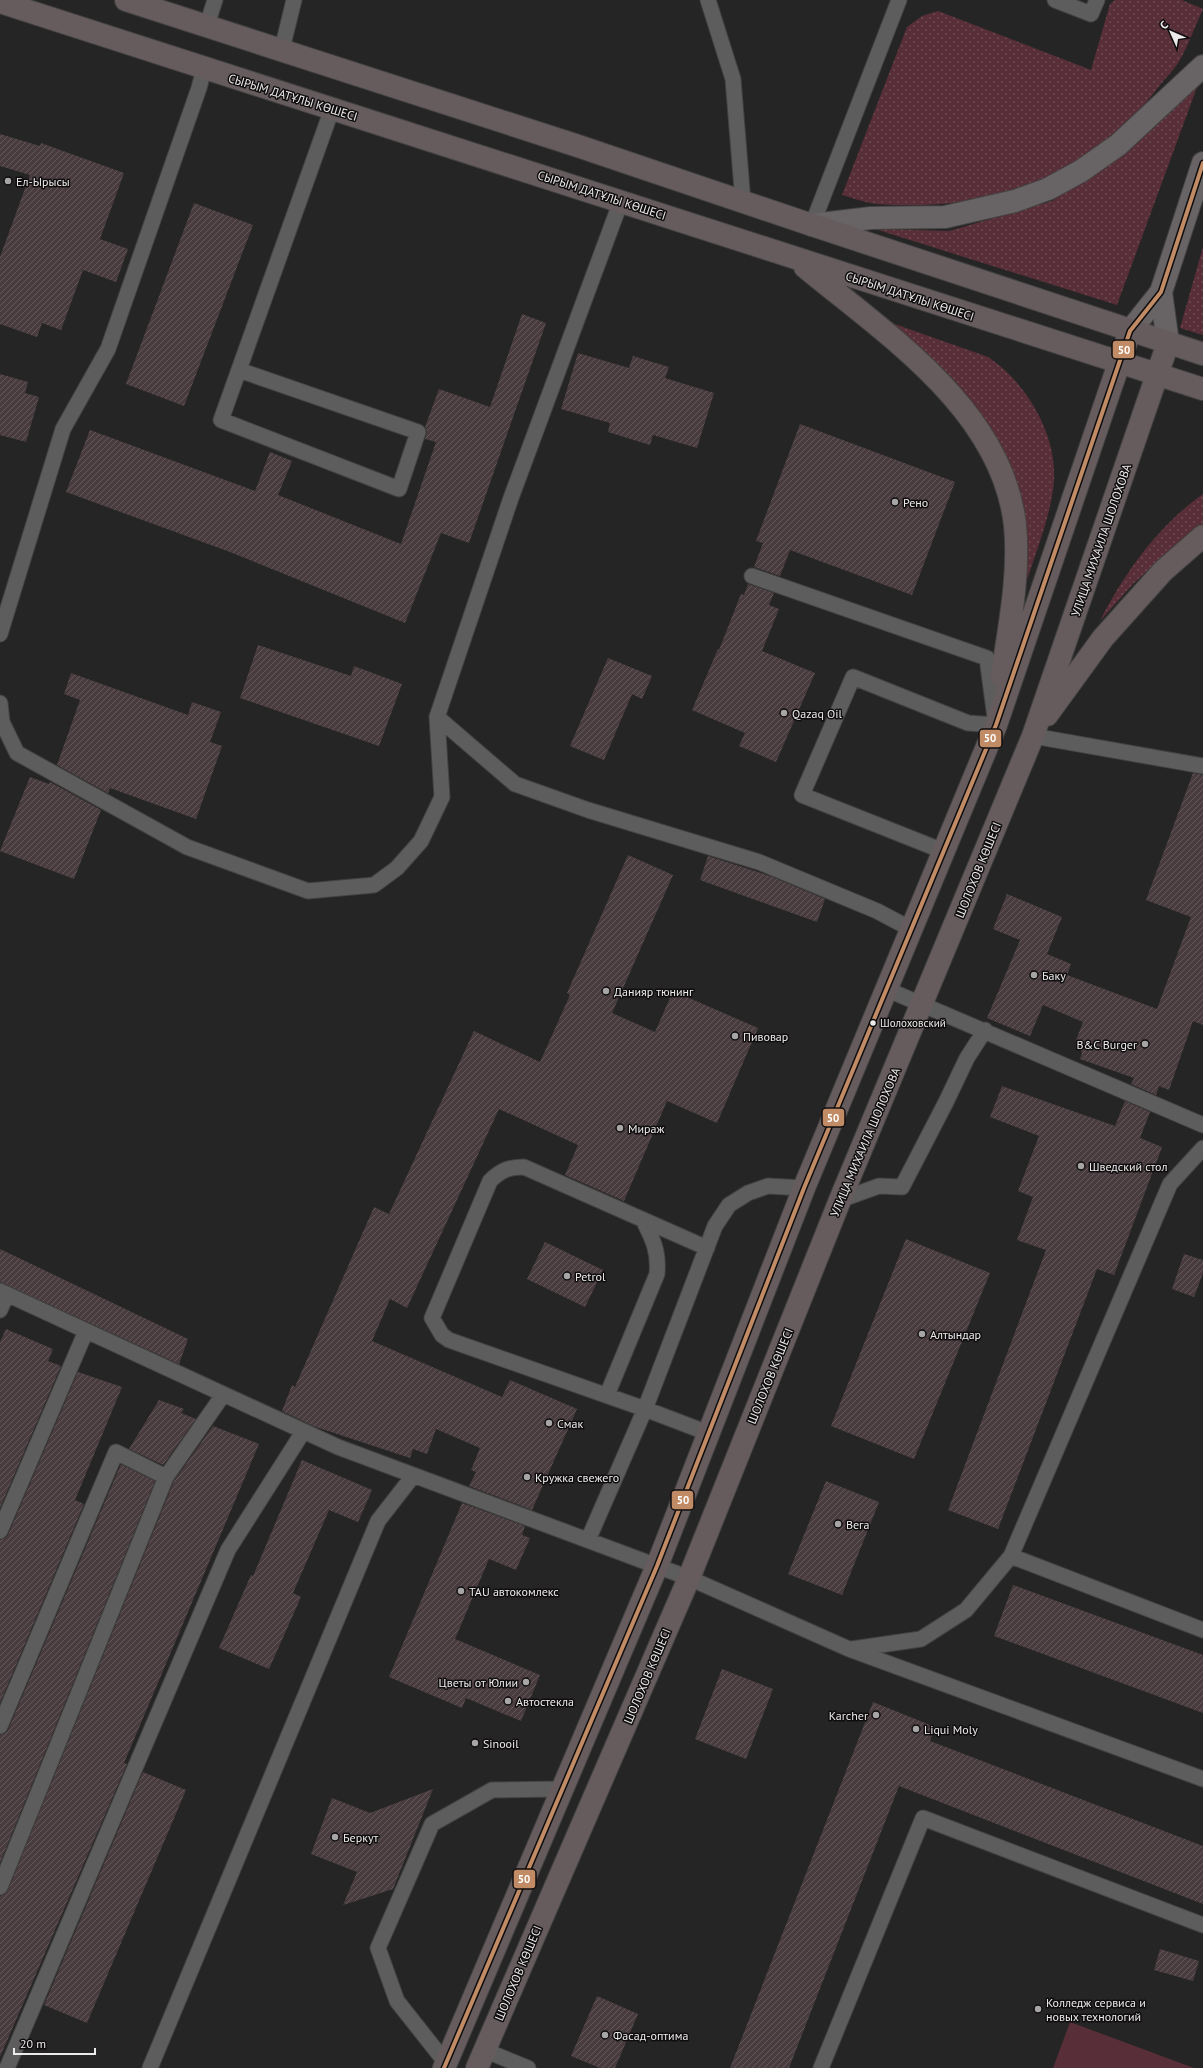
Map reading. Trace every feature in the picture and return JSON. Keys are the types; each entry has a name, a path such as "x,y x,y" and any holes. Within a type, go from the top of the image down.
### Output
{"highway":[{"path":"126,0 282,49 1203,354"},
{"name":"СЫРЫМ ДАТҰЛЫ КӨШЕСІ","path":"0,2 204,69 621,200 796,260 1203,390"},
{"path":"796,260 892,339 945,387 975,424 991,451 1007,489 1015,525 1016,572 996,725"},
{"path":"445,2066 657,1566 804,1188 996,725 1130,331"},
{"name":"УЛИЦА МИХАИЛА ШОЛОХОВА","path":"1032,736 1158,376 1168,343"},
{"path":"1032,736 1103,638 1163,571 1203,536"},
{"name":"ШОЛОХОВ КӨШЕСІ","path":"923,1004 1032,736"},
{"name":"УЛИЦА МИХАИЛА ШОЛОХОВА","path":"808,1280 840,1200 923,1004"},
{"name":"ШОЛОХОВ КӨШЕСІ","path":"481,2059 689,1578 808,1280"}],"main road":[{"path":"812,225 871,218 945,218 1015,201 1048,189 1081,171 1118,145 1203,66"},
{"path":"1130,331 1161,292 1203,164"},
{"path":"1161,292 1168,343"}],"lane":[{"path":"207,25 215,0"},
{"path":"282,49 294,0"},
{"path":"708,0 733,79 742,202"},
{"path":"812,225 899,0"},
{"path":"1055,0 1091,14 1097,0"},
{"path":"0,634 63,429 108,349 199,88 204,69"},
{"path":"238,370 418,432 399,489 221,420 238,370 332,109"},
{"path":"0,703 2,722 17,753 187,847 308,891 374,885 397,868 421,841 442,796 437,717 511,498 621,200"},
{"path":"752,576 987,658 996,725 968,723 853,677 802,795 943,851"},
{"path":"437,717 515,784 588,810 760,862 877,911 911,929"},
{"path":"1032,736 1203,766"},
{"path":"886,989 985,1030 1203,1125"},
{"path":"840,1200 879,1186 902,1187 946,1102 966,1058 985,1030"},
{"path":"848,1649 921,1639 966,1610 1011,1556 1170,1184 1203,1148"},
{"path":"707,1248 524,1167 512,1167 500,1171 490,1181 432,1318 442,1336 449,1340 607,1395 708,1433"},
{"path":"588,1540 645,1409 715,1226 730,1205 748,1193 768,1186 804,1188"},
{"path":"607,1395 657,1274 658,1259 655,1244 643,1220"},
{"path":"0,1310 3,1293 338,1448 689,1578 848,1649 1203,1779"},
{"path":"0,1530 86,1331"},
{"path":"0,1887 166,1477 223,1395"},
{"path":"7,2068 228,1550 303,1432"},
{"path":"0,1726 116,1452 166,1477"},
{"path":"150,2068 378,1521 413,1476"},
{"path":"1011,1556 1203,1630"},
{"path":"445,2066 397,2001 378,1948 432,1824 492,1790 562,1789"},
{"path":"821,2068 923,1818 1203,1925"},
{"path":"481,2059 528,2068"}],"shaded area":[{"path":"1115,0 1182,0 1203,9 1185,50 1175,67 1133,117 1103,143 1070,165 1035,182 998,194 959,202 919,205 877,204 864,202 842,195 907,27 922,16 938,11 1091,70 1110,4"},
{"path":"1200,79 1117,305 875,229 949,231 1052,201 1124,154 1162,119"},
{"path":"1203,247 1203,335 1180,328"},
{"path":"889,322 988,357 1015,380 1036,411 1050,445 1054,463 1054,481 1045,524 1022,595 1019,495 1015,479 1003,452 981,413 954,380 939,365"},
{"path":"1203,494 1203,528 1160,559 1133,584 1100,621 1120,585 1144,551 1171,520"},
{"path":"1070,2022 1194,2068 1053,2068"}],"building":[{"path":"0,134 40,146 41,143 124,173 100,239 128,249 116,282 83,270 61,330 42,323 37,337 0,324 0,257 30,175 0,166"},
{"path":"194,203 253,225 184,406 126,384"},
{"path":"522,314 546,323 469,543 441,533 405,623 230,552 66,492 90,430 255,491 270,452 292,461 278,495 401,544 436,442 425,439 427,431 425,427 439,389 490,407"},
{"path":"578,353 629,368 633,356 669,367 665,378 714,393 697,448 653,435 650,445 608,432 610,423 561,409"},
{"path":"0,374 28,382 25,393 39,397 26,442 0,435"},
{"path":"800,424 955,482 912,595 790,550 780,576 754,567 763,543 756,541"},
{"path":"748,584 774,593 769,605 779,609 762,651 815,673 776,762 739,746 745,733 692,710 718,649 719,650 741,594 744,595"},
{"path":"258,645 351,676 354,666 402,684 379,746 240,698"},
{"path":"608,658 652,676 642,699 632,694 604,760 570,746"},
{"path":"71,673 188,715 192,702 221,712 210,742 222,746 196,819 110,788 108,793 57,765 80,700 64,694"},
{"path":"1193,773 1203,775 1203,1025 1193,1021 1169,1090 1159,1086 1156,1095 1131,1084 1134,1078 1080,1059 1082,1053 1076,1040 1083,1022 1043,1005 1030,1036 987,1018 1020,940 993,929 1007,894 1062,917 1047,954 1071,964 1067,975 1157,1009 1191,917 1146,900"},
{"path":"30,777 49,784 50,782 101,810 74,879 0,851"},
{"path":"628,855 673,875 612,1013 655,1032 673,991 758,1028 717,1123 667,1101 624,1201 565,1175 578,1145 499,1109 407,1308 390,1299 372,1341 502,1397 510,1380 577,1409 532,1510 469,1486 476,1472 471,1470 480,1448 436,1429 427,1454 413,1449 410,1458 313,1426 282,1411 292,1385 295,1387 374,1207 389,1214 474,1031 540,1062 570,995 567,993"},
{"path":"708,856 770,876 825,899 817,922 700,880"},
{"path":"1002,1086 1115,1126 1125,1101 1150,1112 1140,1138 1162,1147 1114,1275 1097,1269 998,1529 948,1510 1046,1250 1017,1240 1033,1197 1018,1191 1039,1136 990,1117"},
{"path":"906,1239 990,1273 914,1459 831,1426"},
{"path":"545,1242 603,1270 585,1307 527,1279"},
{"path":"0,1249 188,1339 179,1364 0,1282"},
{"path":"1184,1254 1203,1260 1203,1273 1194,1297 1172,1289"},
{"path":"6,1329 53,1349 48,1361 61,1366 0,1508 0,1342"},
{"path":"78,1372 122,1387 75,1500 84,1504 0,1703 0,1540 8,1535"},
{"path":"159,1400 184,1409 181,1413 196,1419 163,1465 129,1449"},
{"path":"213,1426 259,1444 124,1763 127,1764 0,2057 0,1896 5,1894 8,1890 174,1481"},
{"path":"302,1460 372,1490 358,1522 329,1510 293,1593 301,1597 269,1669 219,1648 251,1575 253,1576"},
{"path":"121,1464 155,1481 0,1863 0,1735 8,1730"},
{"path":"826,1481 879,1502 842,1595 788,1574"},
{"path":"462,1503 525,1526 522,1535 530,1538 516,1570 489,1559 455,1639 540,1675 521,1721 466,1698 462,1708 389,1677"},
{"path":"1013,1585 1203,1655 1203,1713 994,1636"},
{"path":"722,1669 773,1689 746,1759 695,1739"},
{"path":"873,1702 935,1727 930,1741 1203,1846 1203,1904 899,1786 789,2068 730,2068"},
{"path":"143,1772 186,1790 87,2023 44,2005"},
{"path":"433,1789 393,1889 343,1905 357,1872 311,1854 332,1798 370,1813"},
{"path":"1160,1949 1199,1961 1193,1981 1154,1970"},
{"name":"Фасад-оптима","path":"597,1996 638,2014 615,2068 600,2068 571,2056"}],"transit line":[{"name":"50","path":"444,2068 657,1566 804,1188 996,725 1130,331 1161,292 1203,163"}],"place":[{"name":"Ел-Ырысы","path":"8,181"},
{"name":"Рено","path":"895,502"},
{"name":"Qazaq Oil","path":"784,713"},
{"name":"Баку","path":"1034,975"},
{"name":"Данияр тюнинг","path":"606,991"},
{"name":"Шолоховский","path":"873,1023"},
{"name":"Пивовар","path":"735,1036"},
{"name":"B&C Burger","path":"1145,1044"},
{"name":"Мираж","path":"620,1128"},
{"name":"Шведский стол","path":"1081,1166"},
{"name":"Petrol","path":"567,1276"},
{"name":"Алтындар","path":"922,1334"},
{"name":"Смак","path":"549,1423"},
{"name":"Кружка свежего","path":"527,1477"},
{"name":"Вега","path":"838,1524"},
{"name":"TAU автокомлекс","path":"461,1591"},
{"name":"Цветы от Юлии","path":"526,1682"},
{"name":"Автостекла","path":"508,1701"},
{"name":"Karcher","path":"876,1715"},
{"name":"Liqui Moly","path":"916,1729"},
{"name":"Sinooil","path":"475,1743"},
{"name":"Беркут","path":"335,1837"},
{"name":"Колледж сервиса и новых технологий","path":"1038,2009"},
{"name":"Фасад-оптима","path":"605,2035"}]}
